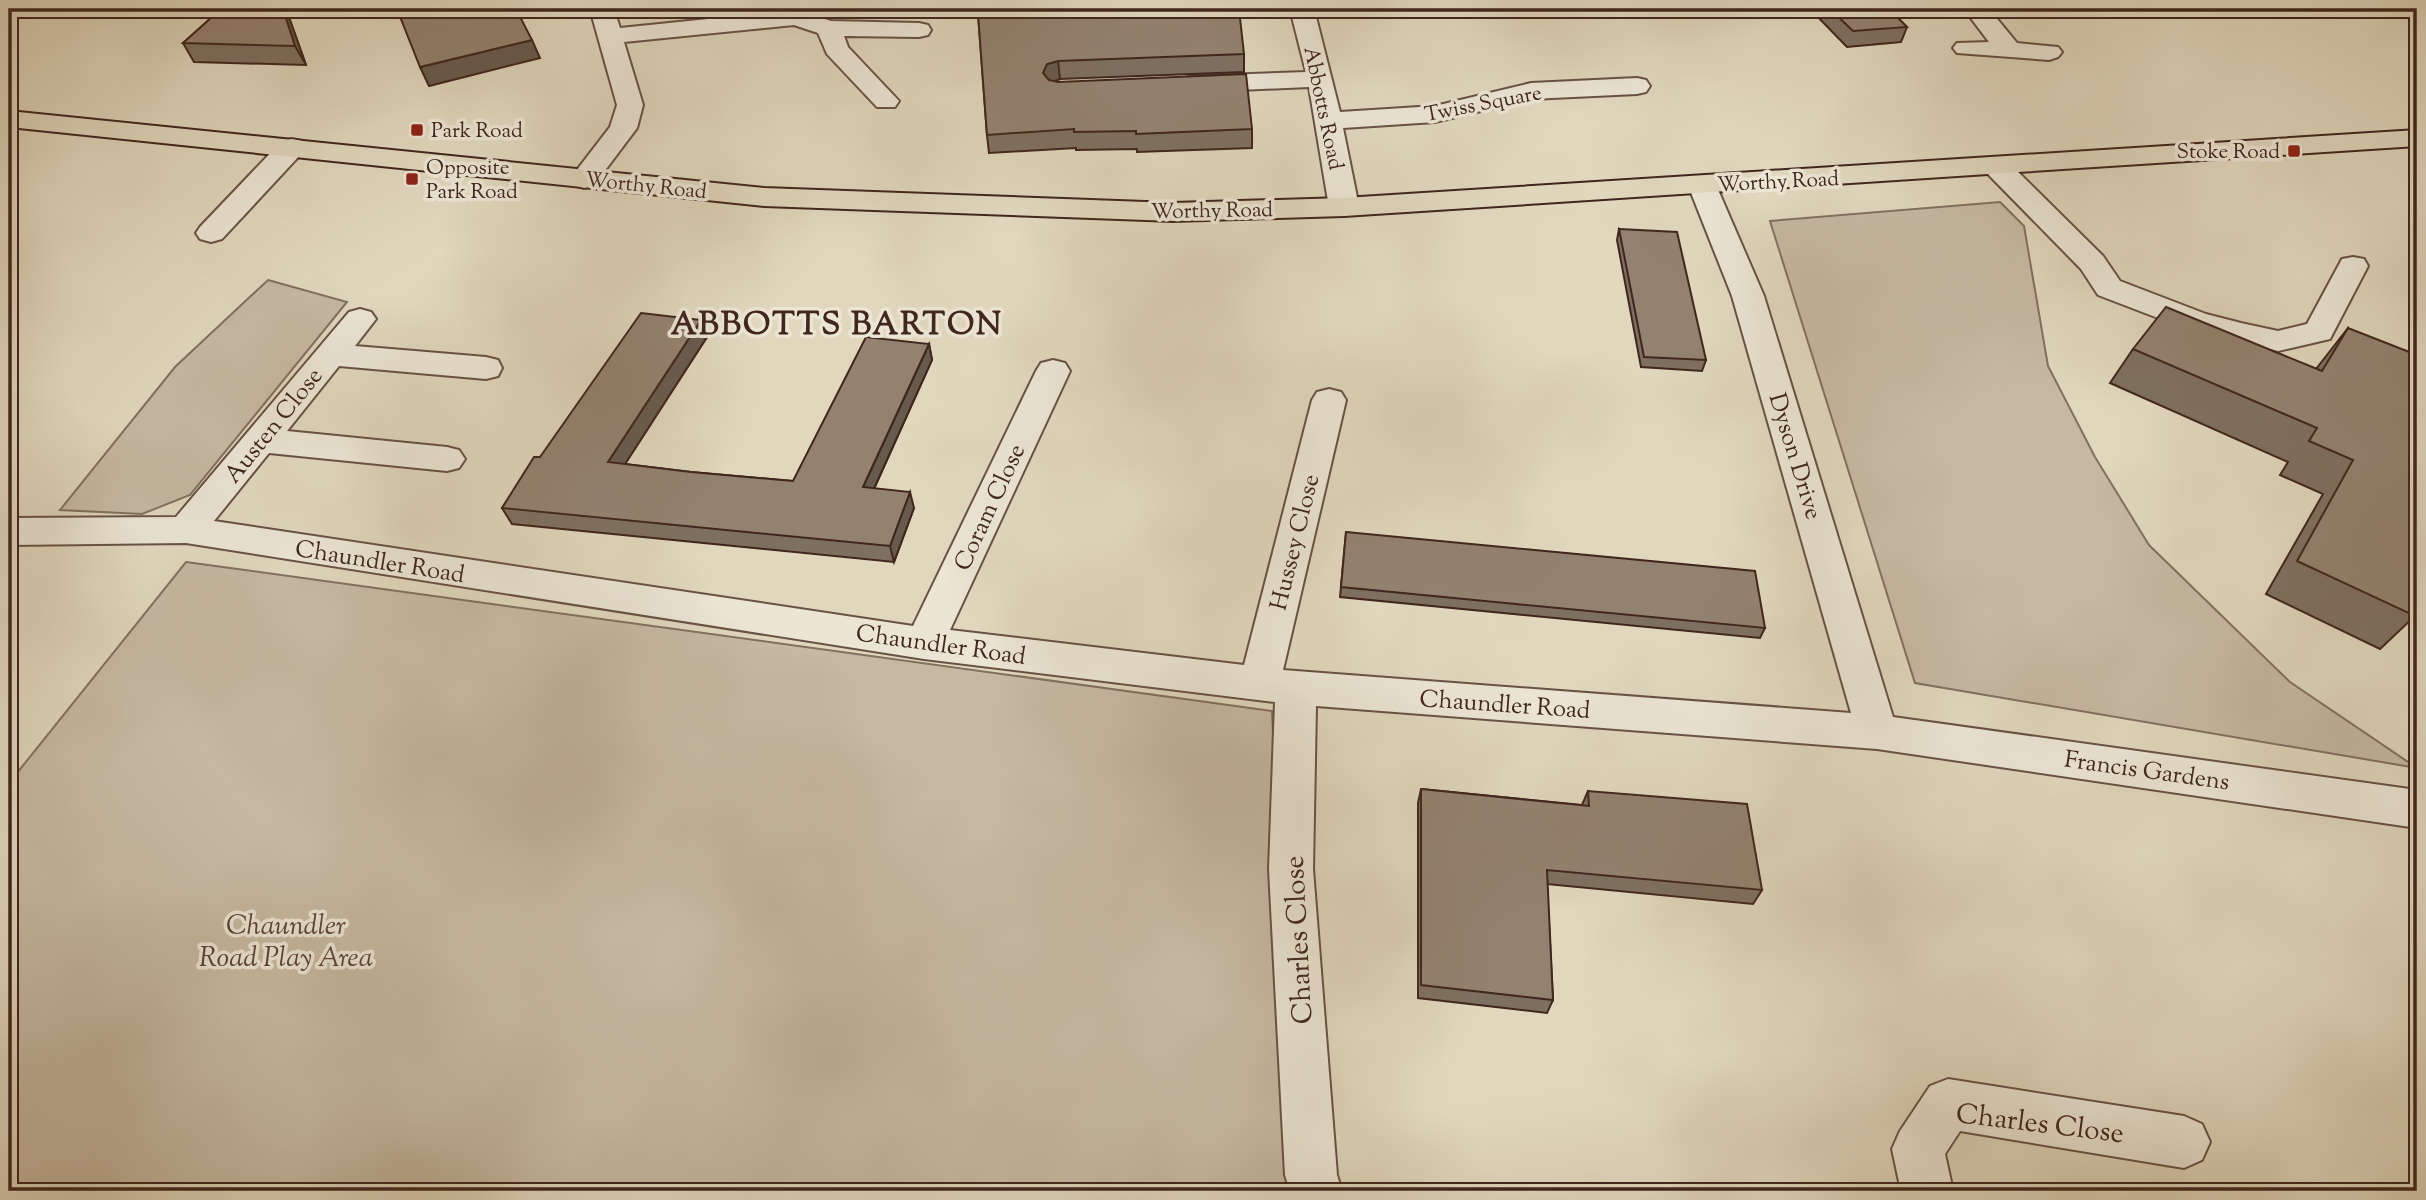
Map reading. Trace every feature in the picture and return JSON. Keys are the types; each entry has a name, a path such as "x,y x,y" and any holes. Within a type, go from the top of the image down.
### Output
{"main road":[{"name":"Worthy Road","path":"9,120 764,197 1172,212 1344,207 2417,138"}],"street":[{"path":"584,179 623,128 630,105 602,9"},
{"name":"Abbotts Road","path":"1302,9 1321,79 1344,207"},
{"path":"1976,9 2008,48"},
{"path":"612,36 796,17 829,28 919,30"},
{"path":"829,28 836,49 886,100"},
{"path":"1966,48 2049,51"},
{"path":"1170,85 1321,79"},
{"name":"Twiss Square","path":"1329,121 1435,114 1531,91 1637,86"},
{"path":"211,233 292,147"},
{"path":"1995,165 2076,246 2109,288 2206,324 2278,341 2298,339 2319,332 2353,266"},
{"name":"Dyson Drive","path":"1702,185 1748,296 1877,732"},
{"name":"Austen Close","path":"186,530 360,319"},
{"path":"2298,339 2336,354"},
{"path":"330,355 486,368"},
{"name":"Coram Close","path":"924,643 1053,370"},
{"name":"Hussey Close","path":"1278,686 1329,400"},
{"path":"261,440 447,459"},
{"name":"Chaundler Road","path":"9,532 186,530 924,643 1278,686 1877,732"},
{"name":"Charles Close","path":"1278,686 1311,1175 1316,1191"},
{"name":"Francis Gardens","path":"1877,732 2417,808"},
{"name":"Charles Close","path":"1927,1191 1918,1149 1948,1104 2184,1142"}],"green space":[{"path":"2000,202 2024,226 2048,366 2095,457 2149,545 2290,682 2417,768 1915,683 1770,221"},
{"path":"268,280 347,302 190,495 142,514 60,510 175,367"},
{"name":"Chaundler Road Play Area","path":"186,562 1272,711 1292,1191 9,1191 9,783"}],"building":[{"path":"221,9 283,9 295,46 183,43"},
{"path":"397,9 516,9 532,40 420,67"},
{"path":"1061,9 1239,9 1244,54 1058,61 1047,64 1043,73 1049,80 1058,82 1246,74 1252,129 1136,134 1136,131 1074,132 1074,129 987,135 978,14"},
{"path":"1830,9 1889,9 1907,27 1853,31"},
{"path":"1619,229 1677,232 1706,360 1644,357"},
{"path":"2166,307 2322,371 2348,328 2417,355 2415,616 2297,561 2353,460 2309,441 2317,428 2133,349"},
{"path":"641,313 701,320 608,462 691,472 793,481 866,337 929,344 863,487 910,492 890,546 502,508 534,457 540,457"},
{"path":"1346,532 1755,571 1765,628 1341,587"},
{"path":"1421,789 1589,806 1588,791 1747,804 1762,890 1547,870 1553,1000 1421,985"}],"place":[{"name":"Park Road","path":"417,130"},
{"name":"Stoke Road","path":"2294,151"},
{"name":"Opposite Park Road","path":"412,179"}],"district":[{"name":"ABBOTTS BARTON","path":"837,323"}]}
